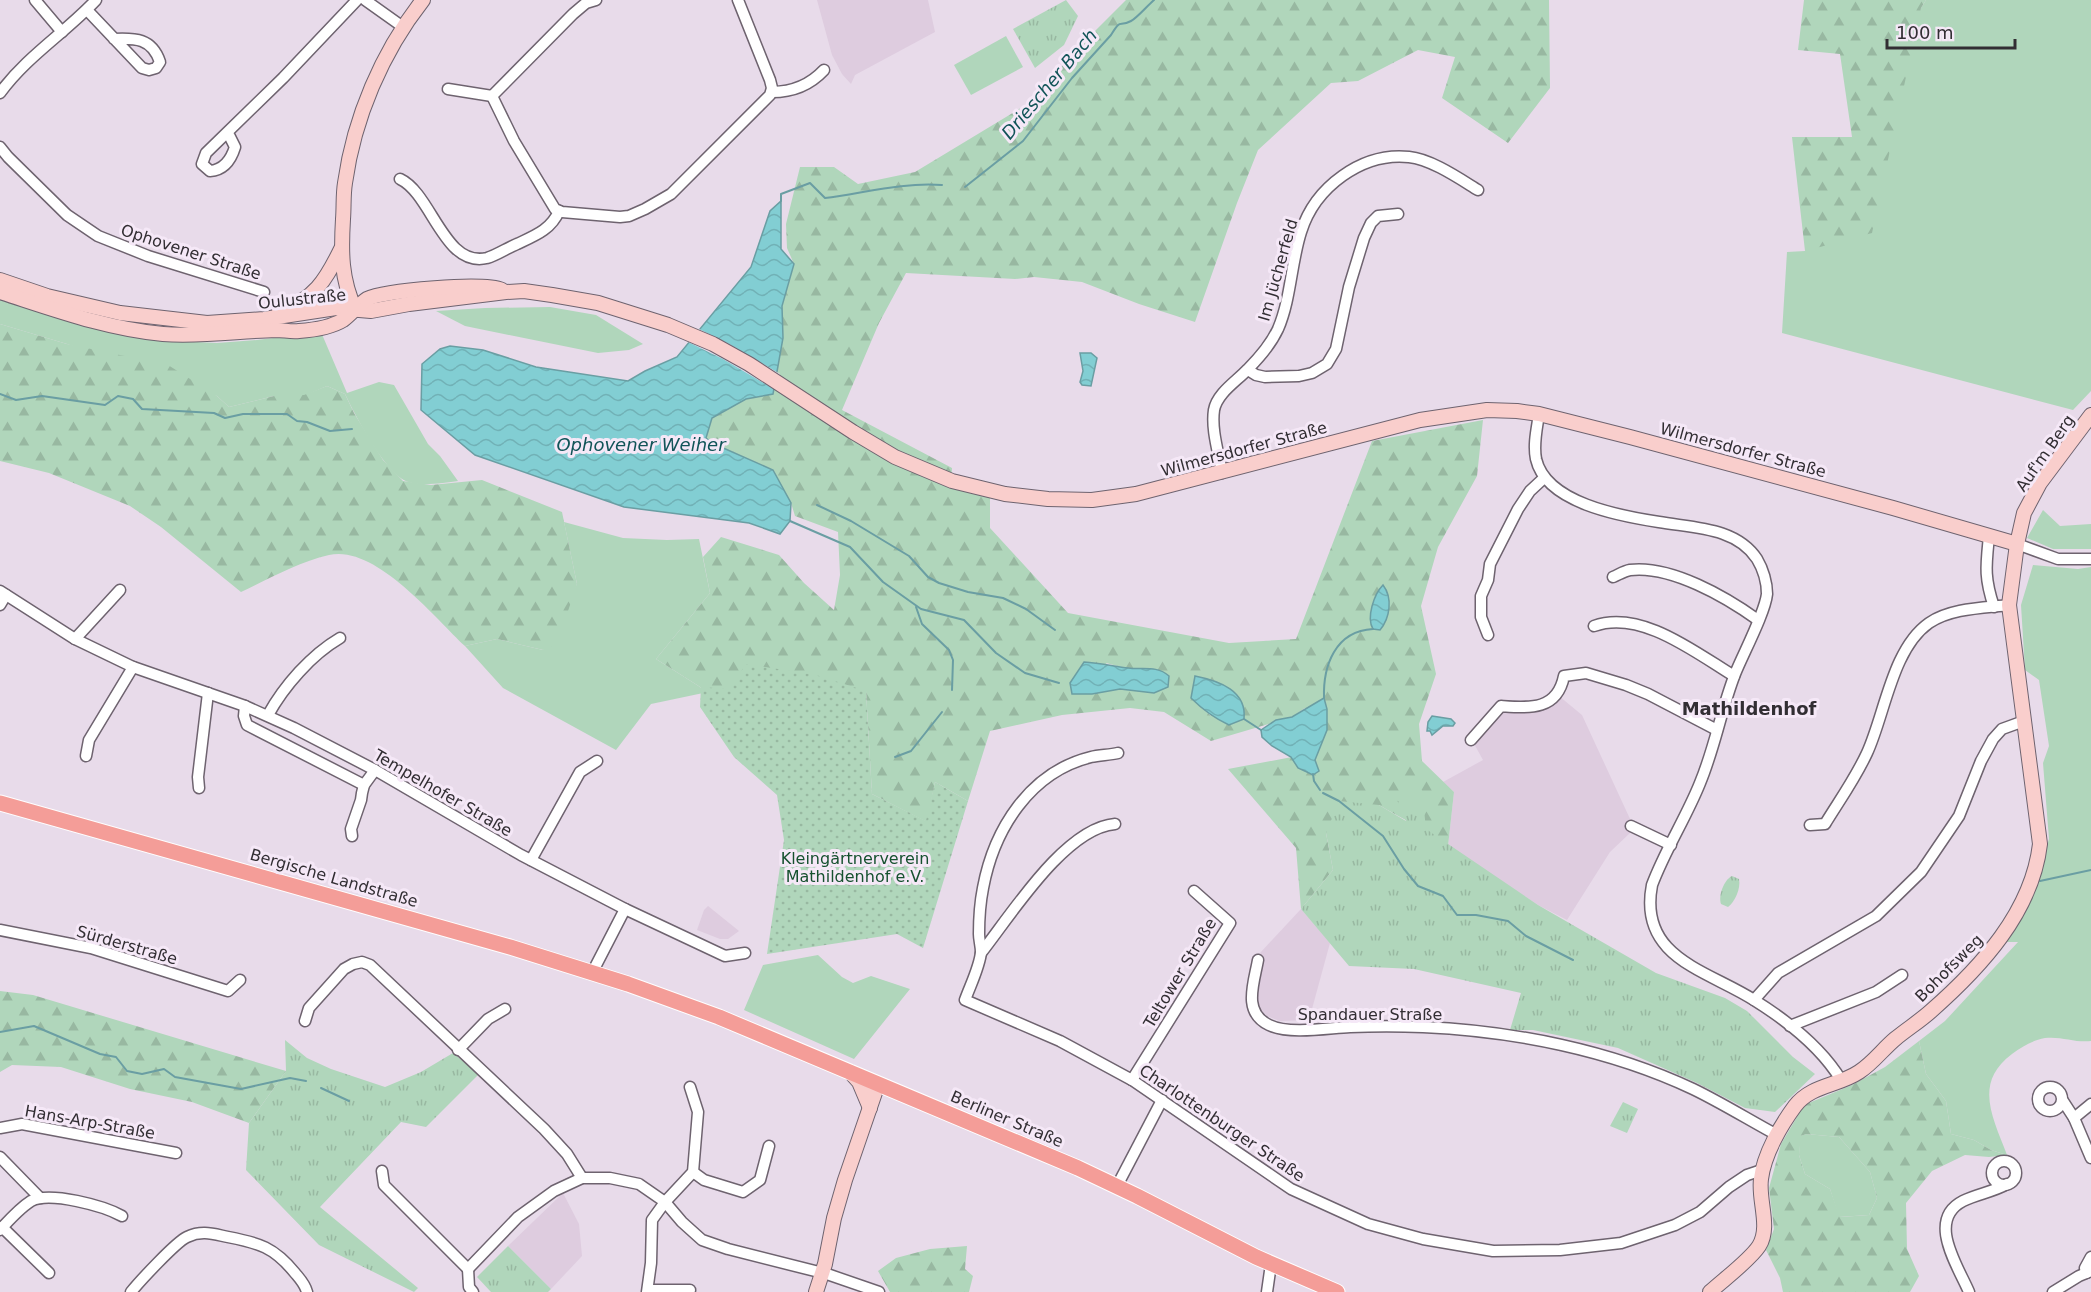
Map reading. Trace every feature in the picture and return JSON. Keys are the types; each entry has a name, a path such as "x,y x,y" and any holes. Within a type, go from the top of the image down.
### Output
{"main road":[{"name":"Bergische Landstraße","path":"0,803 510,947 657,994"},
{"name":"Berliner Straße","path":"657,994 719,1017 1117,1186 1271,1264 1337,1292"}],"street":[{"path":"35,0 62,32"},
{"path":"0,93 34,54 62,32 96,0"},
{"path":"228,133 357,0"},
{"path":"365,0 403,27"},
{"path":"355,309 346,288 342,247 345,183 360,117 389,51 423,0"},
{"path":"492,96 573,14 586,3 596,0"},
{"path":"492,96 514,141 551,203 559,211 629,216 671,194 772,92 770,80 738,0"},
{"path":"87,10 114,39"},
{"path":"772,92 785,91 808,84 824,70"},
{"path":"448,89 492,96"},
{"name":"Ophovener Straße","path":"0,147 67,215 98,236 148,256 264,292"},
{"name":"Im Jücherfeld","path":"1222,473 1213,421 1214,411 1223,394 1267,346 1279,326 1301,231 1317,201 1335,181 1364,164 1410,157 1439,168 1478,190"},
{"path":"400,179 413,187 455,248 471,257 488,258 544,231 559,211"},
{"path":"1248,369 1256,375 1265,377 1299,376 1316,371 1327,364 1336,349 1349,287 1369,227 1378,216 1398,214"},
{"path":"191,321 261,315 288,309 300,303 320,286 342,247"},
{"name":"Oulustraße","path":"0,280 47,296 120,313 207,323 245,321 336,308 355,309"},
{"name":"Oulustraße","path":"0,292 112,326 162,334 298,331 326,327 342,320 355,309"},
{"name":"Wilmersdorfer Straße","path":"355,309 371,312 409,304 506,292 543,294 598,303 668,325 728,351 895,457 952,481 1005,494 1048,499 1092,500 1136,494 1420,420 1486,410 1539,414 1893,508 2017,544"},
{"path":"1539,414 1536,458 1544,478 1559,491 1579,501 1640,519 1718,532 1742,543 1757,560 1766,580 1766,601 1734,676 1702,779 1655,876 1650,898 1651,918 1665,946 1681,960 1754,1000 1791,1026 1826,1059 1841,1080"},
{"name":"Auf'm Berg","path":"2017,544 2024,513 2040,483 2091,415"},
{"path":"1488,635 1481,617 1481,596 1488,580 1490,564 1518,508 1530,491 1544,478"},
{"path":"1989,536 1986,584 1994,607"},
{"path":"2017,544 2058,559 2091,559"},
{"name":"Bohofsweg","path":"1710,1292 1759,1246 1764,1227 1760,1188 1762,1170 1788,1115 1801,1099 1813,1091 1856,1074 1866,1067 1932,1010 1990,953 2021,907 2038,863 2040,844 2009,605 2017,544"},
{"path":"1613,577 1628,570 1646,571 1681,579 1716,594 1758,620"},
{"path":"75,639 120,590"},
{"path":"0,605 3,593"},
{"name":"Tempelhofer Straße","path":"3,593 75,639 133,667 245,706 375,770 468,825 625,909 725,956 746,953"},
{"path":"1810,825 1825,824 1855,777 1878,727 1902,657 1919,632 1940,617 2009,605"},
{"path":"1594,626 1607,621 1619,621 1654,630 1734,676"},
{"path":"268,716 276,700 293,680 327,645 340,638"},
{"path":"86,756 89,740 133,667"},
{"path":"1471,740 1501,706 1529,708 1540,706 1551,701 1555,696 1562,687 1564,676 1586,673 1648,694 1717,730"},
{"path":"199,788 198,777 208,693"},
{"name":"Tempelhofer Straße","path":"245,706 244,716 247,725 364,785"},
{"path":"1754,1000 1778,973 1876,916 1917,877 1954,825 1969,796 1981,761 1993,739 2002,729 2024,721"},
{"path":"981,953 980,909 983,887 993,850 1020,803 1038,784 1070,764 1092,757 1118,753"},
{"path":"531,860 580,772 597,761"},
{"path":"352,836 351,829 364,785 375,770"},
{"path":"981,953 1038,877 1071,847 1099,826 1115,824"},
{"path":"1631,826 1671,845"},
{"name":"Teltower Straße","path":"1132,1080 1230,923 1194,891"},
{"path":"592,973 625,909"},
{"name":"Sürderstraße","path":"0,930 91,948 228,991 240,980"},
{"name":"Charlottenburger Straße","path":"981,953 965,1000 1052,1038 1132,1080 1291,1189 1368,1224 1423,1239 1493,1251 1590,1248 1641,1238 1675,1225 1700,1212 1740,1180 1753,1172 1762,1170"},
{"name":"Spandauer Straße","path":"1258,960 1251,1003 1258,1017 1269,1025 1278,1028 1315,1030 1353,1027 1423,1027 1494,1034 1560,1045 1621,1062 1693,1089 1777,1135"},
{"path":"305,1021 309,1008 336,977 353,964 362,962 370,965 544,1129 567,1154 582,1178"},
{"path":"1791,1026 1876,992 1902,975"},
{"path":"458,1050 488,1019 505,1010"},
{"path":"850,1072 859,1082 870,1108"},
{"path":"816,1292 824,1244 832,1229 845,1180 878,1084"},
{"path":"690,1087 698,1112 693,1172 665,1202 652,1220 648,1291 690,1290"},
{"path":"1117,1186 1162,1100"},
{"path":"2063,1101 2074,1118 2091,1158"},
{"path":"2074,1118 2091,1104"},
{"name":"Hans-Arp-Straße","path":"0,1128 22,1124 176,1153"},
{"path":"693,1172 704,1180 743,1192 760,1180 769,1146"},
{"path":"0,1157 40,1198"},
{"path":"382,1171 384,1185 468,1269 469,1287 473,1292"},
{"path":"468,1269 518,1217 554,1191 582,1178 610,1178 639,1184 665,1202 702,1240 728,1249 821,1272 879,1292"},
{"path":"1740,1180 1760,1188"},
{"path":"1969,1292 1946,1238 1945,1225 1948,1214 1963,1201 2007,1185"},
{"path":"49,1273 1,1228 30,1202 50,1197 112,1210 122,1216"},
{"path":"131,1292 184,1238 199,1233 265,1246 277,1253 292,1269 306,1286 307,1292"},
{"path":"2053,1292 2088,1272 2085,1268 2091,1257"},
{"path":"1267,1292 1271,1264"}],"shaded area":[{"path":"817,0 928,0 935,32 855,75 851,84 842,74 832,55"},
{"path":"1559,696 1582,715 1631,821 1630,833 1610,852 1567,920 1538,905 1448,846 1454,792 1443,782 1483,760 1473,742 1500,713"},
{"path":"708,906 739,931 728,939 720,939 697,930 704,910"},
{"path":"1301,909 1330,943 1309,1020 1280,1021 1267,1016 1257,1005 1255,990 1260,953"},
{"path":"563,1193 579,1224 582,1256 551,1289 508,1246"}],"green space":[{"path":"1066,0 1078,16 1064,45 1035,68 1013,29"},
{"path":"1126,0 1549,0 1550,88 1508,143 1442,98 1455,57 1418,50 1358,81 1331,83 1258,150 1195,322 1082,282 1034,277 1015,279 906,273 879,323 842,410 952,468 951,483 990,497 990,528 1068,613 1229,643 1296,639 1372,441 1483,420 1477,476 1438,547 1421,606 1436,674 1419,724 1422,761 1454,792 1448,846 1379,805 1326,833 1333,870 1301,909 1296,848 1228,769 1292,757 1315,760 1327,730 1327,709 1305,708 1292,717 1211,741 1164,712 1130,708 1062,715 990,731 968,801 935,782 927,822 872,794 866,691 729,689 708,692 656,659 710,593 703,557 721,537 779,555 804,583 834,610 840,575 838,532 795,516 791,503 737,454 706,438 711,418 746,399 773,393 783,338 782,306 794,264 787,248 786,224 800,167 834,167 858,184 915,172 1029,103 1077,49","holes":["1381,587 1389,606 1385,621 1371,613","1106,663 1129,669 1149,668 1169,676 1167,687 1135,691 1120,689","1195,677 1211,716 1191,698"]},
{"path":"1804,0 1926,0 1921,8 1872,233 1805,251 1792,137 1852,137 1840,54 1798,50"},
{"path":"1926,0 2091,0 2091,391 2073,410 1782,333 1787,252 1805,251"},
{"path":"1006,36 1023,67 971,95 954,65"},
{"path":"0,298 157,340 217,343 321,332 347,393 379,382 394,385 428,444 458,481 421,484 402,479 378,452 345,394 327,386 304,396 274,396 229,407 217,396 67,344 0,324"},
{"path":"550,307 596,315 643,344 629,350 598,353 465,326 436,311 485,308"},
{"path":"0,324 67,344 168,365 217,396 229,407 274,396 304,395 327,386 345,394 383,460 403,481 431,485 482,480 562,512 577,584 564,623 553,646 543,650 497,639 465,646 403,586 384,571 365,560 347,555 329,555 306,562 241,592 161,527 130,506 49,473 0,461"},
{"path":"2043,510 2060,526 2091,524 2091,549 2053,549 2027,538"},
{"path":"564,522 623,538 699,539 710,593 656,659 708,692 651,704 616,750 503,688 465,646 497,639 543,650 577,584"},
{"path":"2033,565 2078,569 2091,567 2091,1041 2040,1039 2012,1054 2000,1065 1993,1077 1990,1102 1996,1128 2007,1155 1991,1150 1974,1140 1951,1134 1946,1101 1926,1074 1919,1041 1945,1021 2018,942 2007,942 2027,906 2049,839 2043,763 2049,746 2039,680 2025,670 2021,605"},
{"name":"Kleingärtnerverein Mathildenhof e.V.","path":"746,664 816,675 866,691 872,794 926,821 935,782 968,801 923,948 897,934 767,954 784,840 777,795 734,757 700,707 701,687 729,689"},
{"path":"1422,790 1426,829 1538,905 1656,973 1725,998 1747,1011 1793,1057 1815,1074 1775,1112 1745,1108 1697,1083 1618,1048 1533,1030 1510,1030 1521,993 1414,969 1349,966 1301,909 1333,870 1326,833 1339,801 1379,805 1406,821 1397,800 1409,792"},
{"path":"1732,876 1739,879 1739,886 1735,898 1728,907 1721,904 1720,896 1724,884"},
{"path":"818,955 842,977 853,983 871,976 910,989 854,1059 744,1010 763,965"},
{"path":"0,991 33,995 286,1071 249,1123 192,1102 130,1089 61,1067 12,1065 0,1072"},
{"path":"285,1040 307,1058 331,1069 385,1087 421,1072 453,1053 479,1074 426,1127 401,1122 320,1207 418,1288 414,1292 319,1245 246,1170 249,1123 286,1071"},
{"path":"1919,1041 1926,1074 1946,1101 1951,1134 1974,1140 1991,1150 2007,1155 1989,1157 1965,1155 1932,1171 1906,1203 1907,1249 1919,1276 1910,1292 1783,1292 1780,1278 1766,1250 1774,1229 1769,1188 1781,1144 1804,1105 1852,1085 1885,1067","holes":["1806,1134 1839,1137 1870,1172 1877,1198 1869,1215 1840,1217 1830,1189 1805,1174 1799,1155 1801,1136"]},
{"path":"1623,1102 1638,1109 1627,1133 1610,1126"},
{"path":"1806,1134 1839,1137 1870,1172 1877,1198 1869,1215 1839,1217 1830,1189 1805,1174 1799,1155 1800,1136"},
{"path":"508,1246 551,1289 548,1292 491,1292 477,1277"},
{"path":"967,1246 965,1269 973,1276 969,1292 890,1292 878,1271 896,1258 930,1249"}],"water":[{"name":"Ophovener Weiher","path":"781,201 781,249 794,264 782,306 783,338 773,394 746,399 712,418 706,438 712,443 773,470 791,503 790,521 780,534 749,523 624,507 475,455 421,410 422,364 440,349 450,346 483,350 536,367 628,381 677,357 751,267 770,211"},
{"path":"1080,353 1091,353 1097,358 1091,386 1082,385 1080,382 1083,371"},
{"path":"1383,585 1388,596 1388,614 1380,630 1373,629 1370,619 1372,606"},
{"path":"1084,662 1160,670 1169,676 1168,687 1154,693 1120,689 1092,694 1072,694 1070,683"},
{"path":"1195,676 1222,684 1236,694 1244,709 1244,719 1229,725 1200,706 1191,698"},
{"path":"1324,698 1327,709 1327,730 1315,760 1319,771 1313,775 1298,768 1291,757 1272,746 1262,737 1261,730 1276,720 1292,717"},
{"path":"1432,716 1451,719 1455,723 1453,726 1443,726 1432,735 1430,731 1427,731 1428,722"}],"pier":[{"path":"697,328 780,374 777,391 723,359 686,341"}],"waterway":[{"name":"Driescher Bach","path":"965,187 1023,141 1072,78 1117,26 1133,19 1154,0"},
{"name":"Driescher Bach","path":"781,201 781,194 810,183 825,198 898,186 942,185"},
{"path":"0,394 16,400 42,396 105,405 118,396 133,399 142,409 214,413 225,418 243,414 287,414 297,421 307,422 330,431 352,429"},
{"path":"817,505 851,521 909,556 928,577 939,583 968,592 1003,598 1026,609 1055,630"},
{"path":"790,521 850,547 883,582 921,609 964,620 996,653 1025,673 1059,683"},
{"path":"916,607 922,624 949,650 953,660 952,690"},
{"path":"1324,698 1326,674 1334,652 1349,636 1373,629"},
{"path":"895,757 911,751 942,712"},
{"path":"1244,719 1261,730"},
{"path":"1313,774 1314,781 1320,790"},
{"path":"1323,793 1339,801 1383,836 1418,886 1443,896 1457,915 1476,915 1508,921 1526,936 1573,960"},
{"path":"2040,881 2091,870"},
{"path":"0,1032 34,1026 100,1054 116,1057 127,1071 142,1074 164,1069 175,1077 241,1089 290,1078 306,1081"},
{"path":"321,1088 349,1101"}],"district":[{"name":"Mathildenhof","path":"1749,708"}]}
